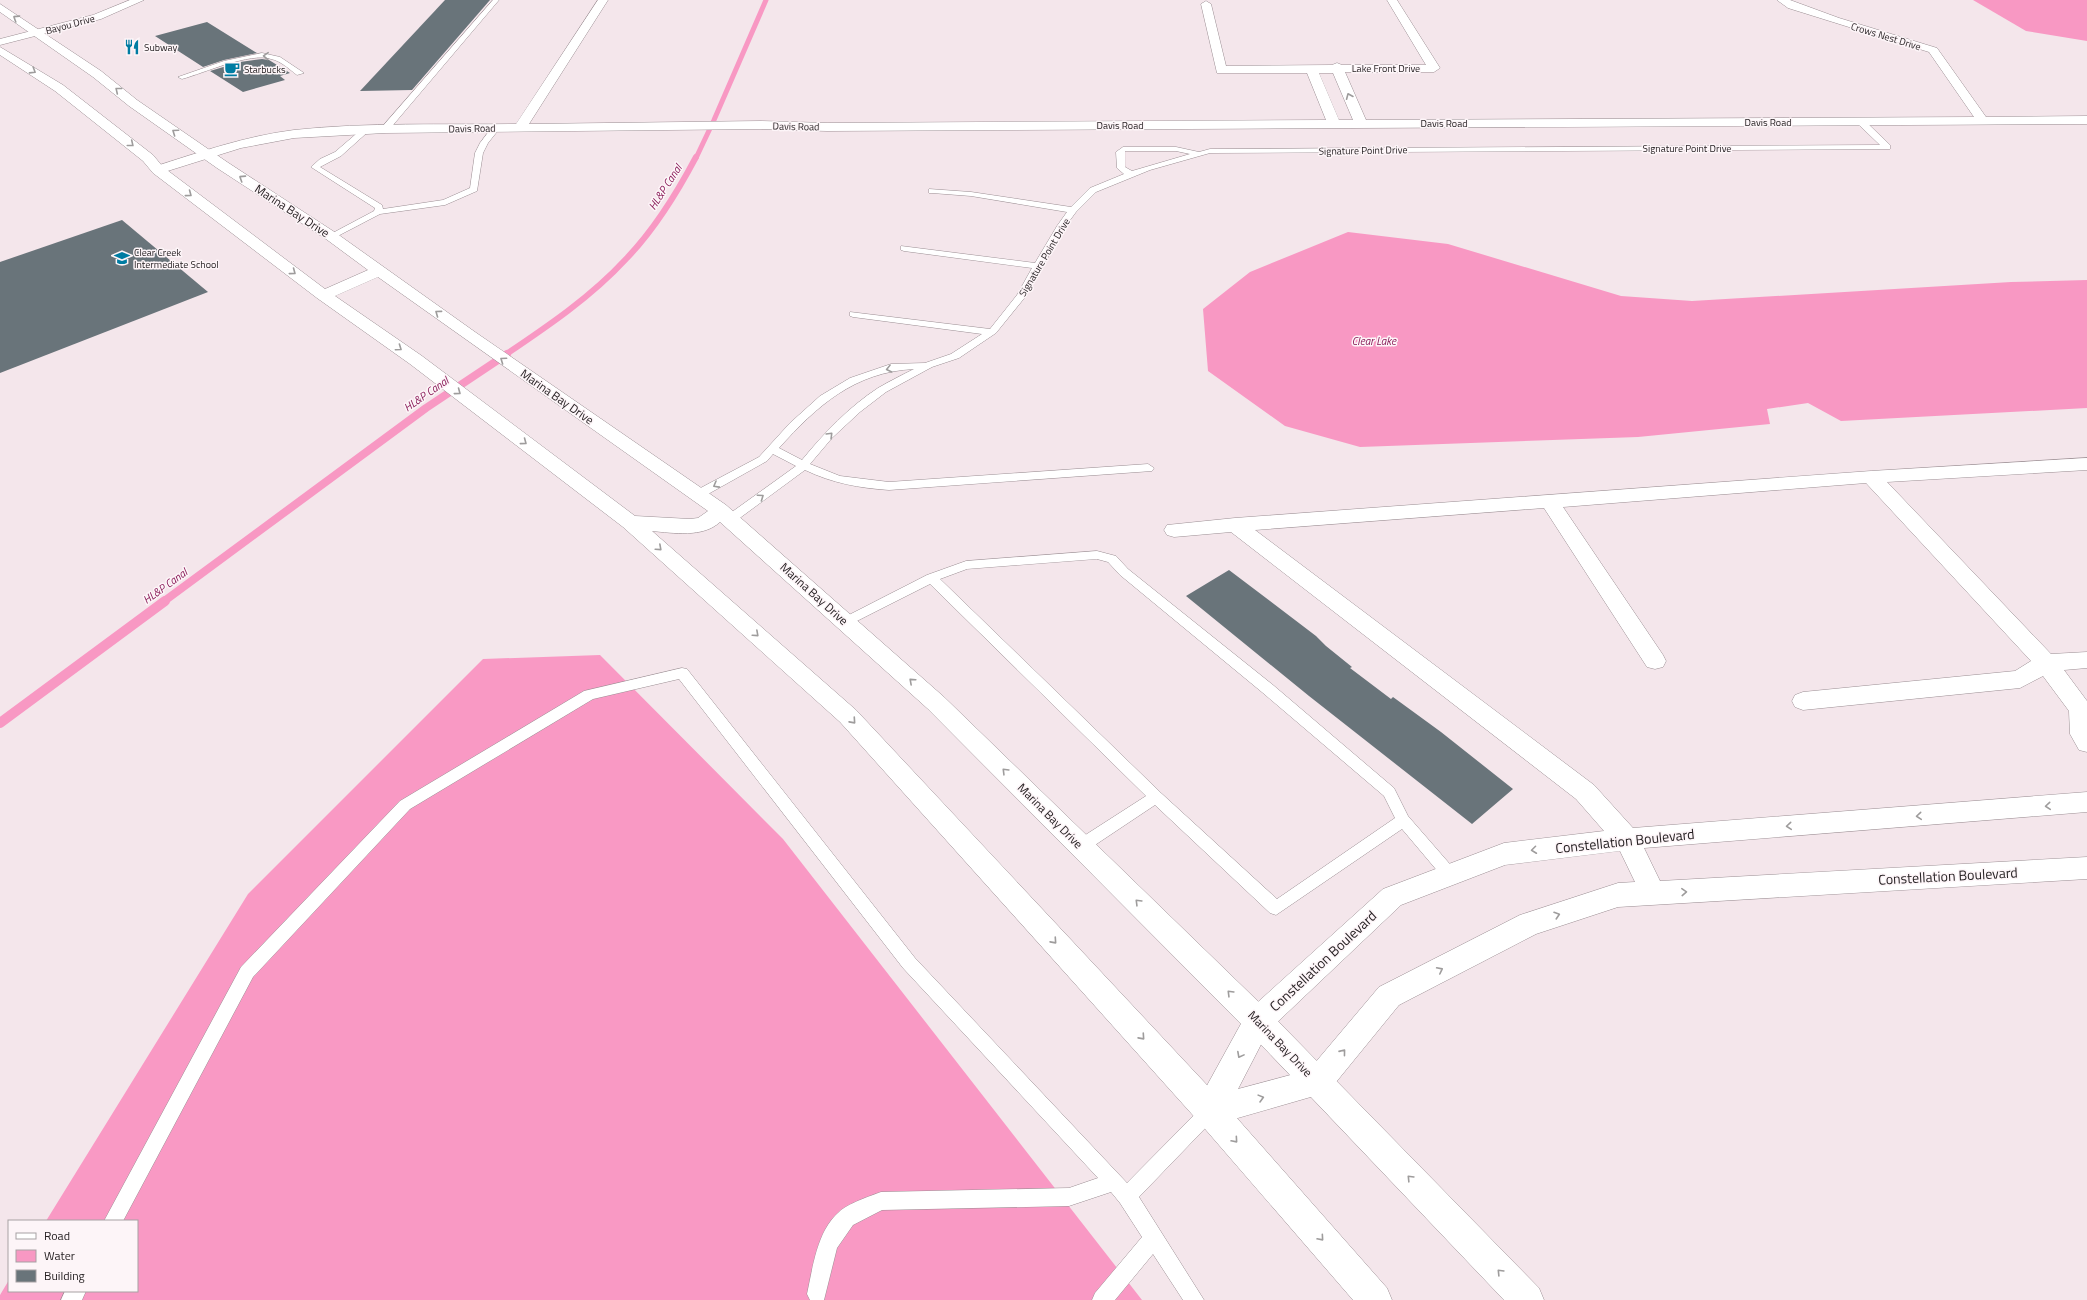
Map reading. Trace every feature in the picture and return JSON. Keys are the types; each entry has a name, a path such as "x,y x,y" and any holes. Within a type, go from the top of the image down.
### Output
{"street":[{"name":"Bayou Drive","path":"0,42 97,17 139,0"},
{"path":"520,128 603,0"},
{"name":"Lake Front Drive","path":"1206,4 1221,70 1434,68 1392,0"},
{"name":"Crows Nest Drive","path":"1782,0 1792,6 1933,50 1983,121"},
{"name":"Marina Bay Drive","path":"0,7 102,78 133,103 331,236 469,336 724,515 936,703 1258,1021 1527,1300"},
{"path":"0,50 59,88 148,158 158,170 323,295 416,360 630,522 848,716 1210,1111 1375,1300"},
{"path":"1311,68 1334,124"},
{"name":"Lake Front Drive","path":"1337,68 1362,124"},
{"path":"88,81 102,78"},
{"path":"59,88 74,84"},
{"path":"120,107 133,103"},
{"path":"94,115 107,111"},
{"name":"Davis Road","path":"158,170 207,154 270,137 294,134 385,129 760,125 1362,124 2087,120"},
{"path":"323,295 380,271"},
{"path":"1174,530 1550,503 1871,477 2087,464"},
{"path":"1871,477 2046,663 2084,711 2082,734 2087,743"},
{"path":"1550,503 1655,661"},
{"path":"630,522 690,526 704,524 724,515"},
{"path":"1235,525 1585,792 1627,839 1653,894"},
{"path":"1803,701 2020,679 2046,663 2087,660"},
{"name":"Constellation Boulevard","path":"1210,1111 1258,1021 1392,897 1504,854 1627,839 2087,802"},
{"name":"Constellation Boulevard","path":"1318,1082 1389,996 1530,924 1618,895 2087,868"},
{"path":"1210,1111 1318,1082"}],"lane":[{"path":"385,129 496,0"},
{"path":"182,77 251,57 263,55 272,56 300,73"},
{"name":"Signature Point Drive","path":"724,515 797,472 828,436 856,410 882,390 928,365 955,356 990,332 1021,296 1061,226 1073,210 1093,190 1147,168 1199,154 1218,151 1887,147 1860,121"},
{"path":"331,236 378,212 445,202 474,189 478,176 476,166 481,149 496,128"},
{"path":"366,130 338,154 323,160 315,167 379,207 378,212"},
{"path":"1133,174 1121,168 1120,152 1123,149 1176,149 1199,154"},
{"path":"932,191 971,194 1073,210"},
{"path":"904,248 1038,266"},
{"path":"853,314 990,332"},
{"name":"Signature Point Drive","path":"697,495 763,459 771,449 824,398 854,380 891,367 928,365"},
{"path":"771,449 804,464 813,471 838,479 869,485 910,486 1148,468"},
{"path":"845,622 930,578 966,565 1097,555 1112,559 1124,572 1268,689 1389,792 1403,820 1450,875"},
{"path":"930,578 1156,797 1276,908 1403,820"},
{"path":"114,1220 247,972 405,805 589,695 682,673 909,963 1127,1196 1194,1300"},
{"path":"1081,846 1156,797"},
{"path":"1127,1196 1210,1111"},
{"path":"817,1294 828,1244 846,1218 881,1201 1069,1197 1114,1182"},
{"path":"1102,1300 1154,1238"}],"shaded area":[{"path":"600,655 783,839 1142,1300 0,1300 0,1295 8,1282 8,1292 138,1292 138,1220 47,1220 248,894 483,659"}],"water":[{"path":"1973,0 2087,0 2087,41 2026,31"},
{"name":"Clear Lake","path":"1348,232 1448,244 1621,296 1692,301 2011,282 2087,280 2087,408 1841,421 1808,403 1767,409 1770,424 1638,437 1360,447 1285,426 1208,371 1203,309 1250,272"}],"building":[{"path":"445,0 490,0 412,90 360,91"},
{"path":"207,22 257,53 224,60 203,67 155,36"},
{"path":"262,59 269,60 290,73 280,76 285,80 243,92 210,71 240,62"},
{"path":"122,220 208,292 0,373 0,262"},
{"path":"1229,570 1316,636 1352,667 1350,668 1391,699 1393,697 1441,732 1513,789 1472,824 1309,696 1186,596"}],"waterway":[{"name":"HL&P Canal","path":"696,158 766,0"},
{"name":"HL&P Canal","path":"505,355 553,322 613,273 637,247 656,223 696,157"},
{"name":"HL&P Canal","path":"163,602 426,408 507,354"},
{"name":"HL&P Canal","path":"0,723 165,601"}],"place":[{"name":"Subway","path":"132,47"},
{"name":"Starbucks","path":"232,69"},
{"name":"Clear Creek Intermediate School","path":"122,258"}]}
